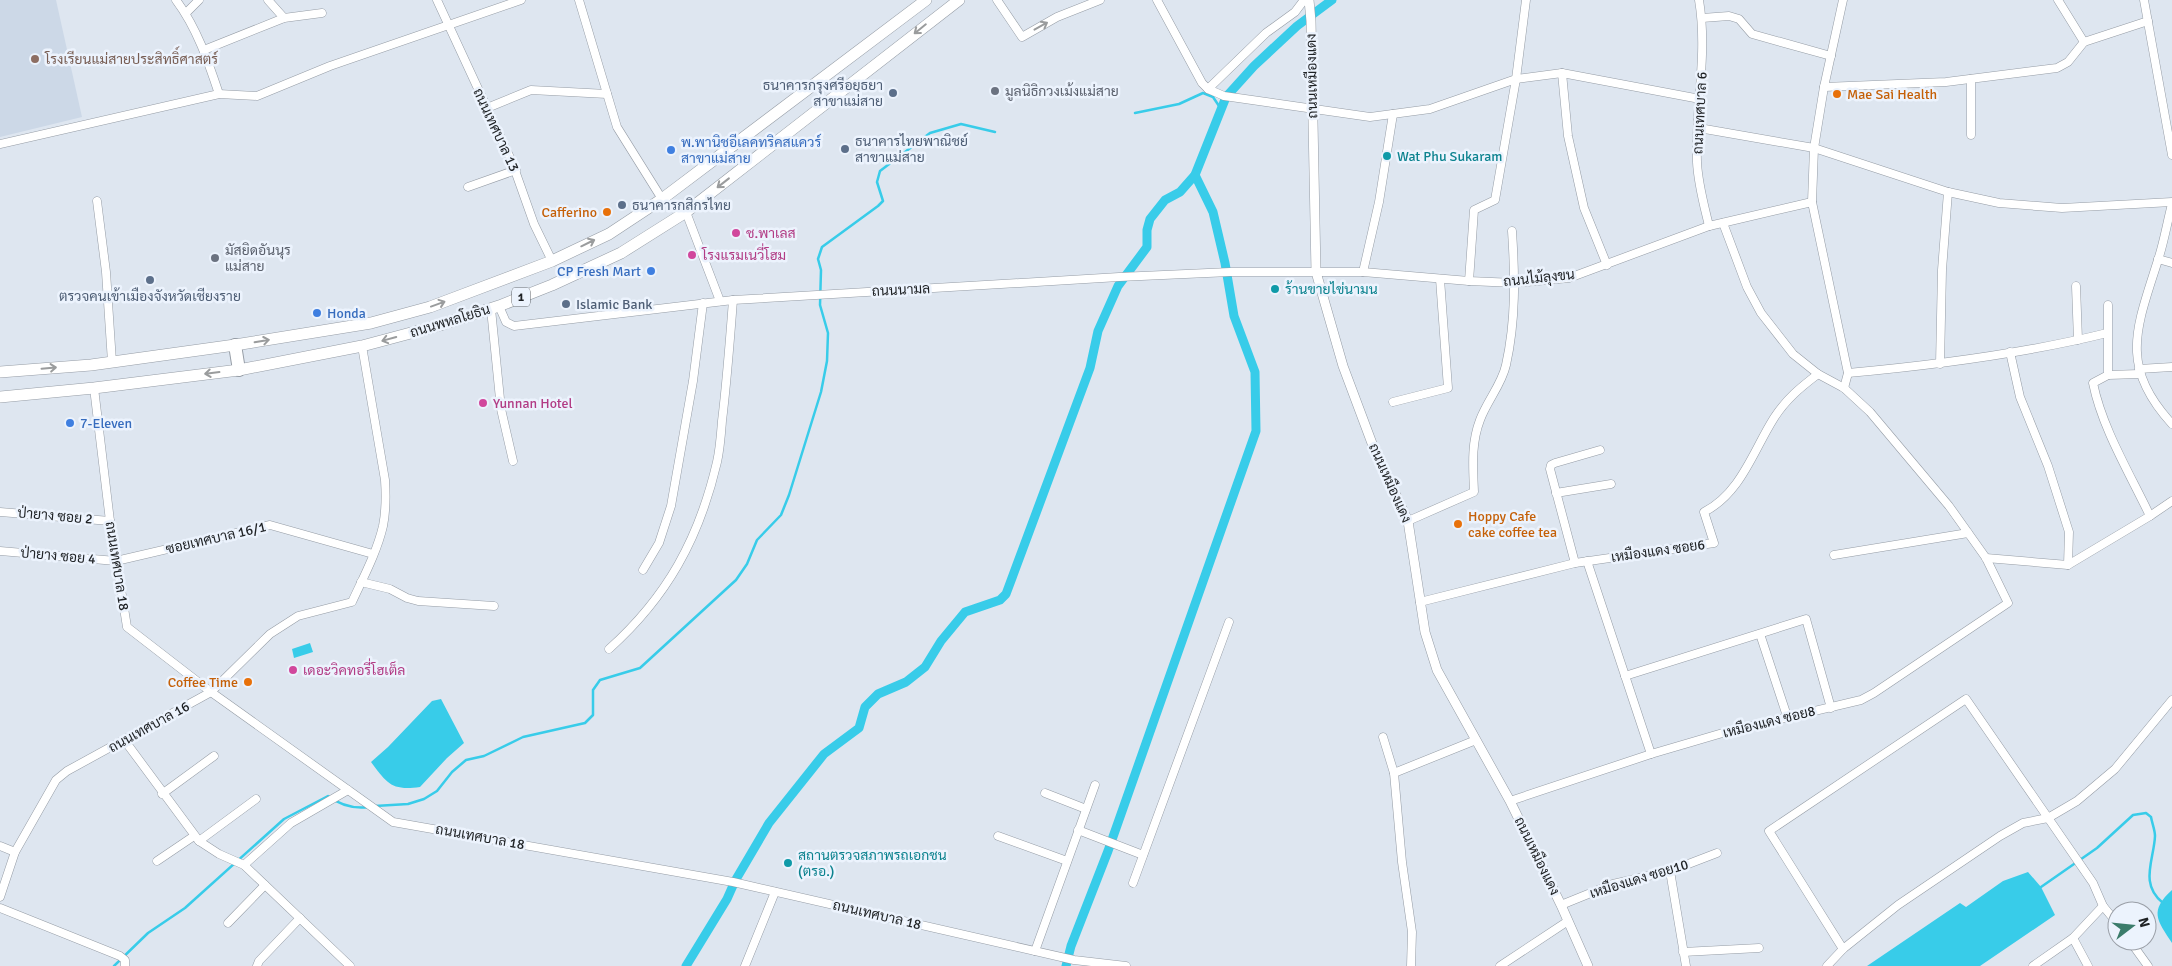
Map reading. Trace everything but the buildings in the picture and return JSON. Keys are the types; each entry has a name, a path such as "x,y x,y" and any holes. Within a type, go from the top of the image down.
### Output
{"highway":[{"path":"235,345 239,370"}],"main road":[{"name":"ถนนพหลโยธิน","path":"0,372 112,362 235,345 371,323 430,306 552,261 609,234 662,199 926,0"},
{"name":"ถนนพหลโยธิน","path":"0,397 94,388 239,370 362,346 437,326 495,307 596,266 651,236 686,212 955,1"}],"street":[{"path":"176,0 186,13 204,50 219,94"},
{"path":"186,13 199,0"},
{"path":"268,0 284,18"},
{"name":"ถนนเทศบาล 13","path":"437,0 516,170 534,224 552,261"},
{"path":"0,144 219,94 257,96 330,66 521,0"},
{"path":"579,0 617,127 662,199"},
{"path":"997,0 1022,36 1057,17 1100,0"},
{"path":"1157,0 1202,83 1212,91 1224,96 1370,117 1430,109 1516,79 1562,73 1700,98"},
{"path":"1212,91 1266,33 1295,12 1304,0"},
{"name":"ถนนเหมืองแดง","path":"1308,0 1311,21 1316,272 1344,366 1373,446 1408,521 1425,632 1437,670 1510,801 1561,905 1588,966"},
{"path":"1469,281 1474,210 1495,200 1516,79 1526,0"},
{"name":"ถนนเทศบาล 6","path":"1699,0 1702,18 1703,56 1697,162 1701,193 1709,226"},
{"path":"1844,0 1824,87 1814,148 1812,202 1848,373 1844,388"},
{"path":"2058,0 2084,42"},
{"path":"2144,0 2172,155"},
{"path":"204,50 284,18 322,13"},
{"path":"1702,18 1728,16 1740,19 1752,34 1831,56"},
{"path":"1824,87 1971,79 2057,68 2068,62 2084,42 2148,21"},
{"path":"1562,73 1568,136 1584,208 1606,265"},
{"path":"1971,79 1971,135"},
{"path":"487,108 531,90 607,94"},
{"path":"1363,272 1380,202 1393,114"},
{"path":"1699,128 1814,148 1948,192 1999,203 2062,208 2172,203 2158,259 2146,294 2136,340 2139,372 2152,400 2172,424"},
{"path":"468,188 516,170"},
{"path":"1940,364 1942,270 1948,192"},
{"path":"97,201 106,272 112,362"},
{"name":"ถนนไม้ลุงขน","path":"1316,272 1363,272 1515,283 1569,278 1709,226 1812,202"},
{"path":"686,212 720,301"},
{"path":"1723,223 1747,288 1761,313 1793,354 1818,374 1844,388 1870,412 1949,506 1986,558 2068,565 2150,516 2172,500"},
{"path":"1408,521 1474,492 1472,450 1479,420 1506,367 1512,327 1515,283 1512,231"},
{"path":"2158,259 2172,263"},
{"name":"ถนนนามล","path":"495,307 506,322 514,326 733,300 1136,276 1227,272 1316,272"},
{"path":"1393,402 1448,388 1440,279"},
{"path":"2076,286 2078,340"},
{"path":"609,649 634,626 662,591 685,555 699,519 718,460 733,300"},
{"path":"643,570 659,543 671,506 693,381 703,303"},
{"path":"2108,304 2108,375"},
{"path":"495,307 501,409 513,461"},
{"path":"1848,373 1940,364 2078,340 2107,333"},
{"name":"ถนนเทศบาล 16","path":"0,897 15,852 56,780 67,770 125,741 211,692 270,634 298,616 352,602 383,526 385,480 362,346"},
{"path":"2010,352 2020,398 2048,466 2068,532 2068,565"},
{"path":"2150,516 2108,428 2096,397 2093,383 2108,375 2172,368"},
{"name":"เหมืองแดง ซอย6","path":"1420,602 1575,563 1714,543 1704,512 1718,505 1730,493 1753,458 1774,418 1793,393 1818,374"},
{"name":"ถนนเทศบาล 18","path":"94,388 110,521 127,627 211,692 393,822 723,880 1074,960 1126,966"},
{"path":"1575,563 1550,469 1551,465 1600,450"},
{"path":"1556,493 1611,484"},
{"name":"ป่ายาง ซอย 2","path":"0,512 110,521"},
{"name":"ซอยเทศบาล 16/1","path":"116,561 270,525 373,554"},
{"path":"1834,555 1968,534"},
{"name":"ป่ายาง ซอย 4","path":"0,551 116,561"},
{"name":"เหมืองแดง ซอย8","path":"1510,801 1651,754 1788,716 1861,700 2008,603 1986,558"},
{"path":"1587,561 1651,754"},
{"path":"361,582 390,589 407,598 418,601 494,606"},
{"path":"1625,676 1806,619 1831,708"},
{"path":"1133,883 1229,622"},
{"path":"1760,634 1788,716"},
{"path":"1843,949 1769,832 1966,699 2093,883 2107,911"},
{"path":"1827,966 1843,949 1898,905 2000,836 2023,823 2048,818 2077,801 2116,769 2172,700"},
{"path":"1383,737 1394,773 1402,862 1412,932 1411,966"},
{"path":"1394,773 1476,740"},
{"path":"125,741 162,794 197,839 232,860 243,864 350,966"},
{"path":"162,794 214,756"},
{"path":"1035,951 1095,785"},
{"path":"243,864 292,823 348,790"},
{"path":"1045,793 1086,809"},
{"path":"157,861 197,839 256,799"},
{"path":"1078,830 1143,855"},
{"path":"998,836 1067,861"},
{"path":"0,846 15,852"},
{"name":"เหมืองแดง ซอย10","path":"1561,905 1613,884 1670,870 1717,853"},
{"path":"1670,870 1686,966"},
{"path":"228,923 265,885"},
{"path":"745,966 776,892"},
{"path":"2033,966 2073,938 2103,906"},
{"path":"0,908 123,961"},
{"path":"258,966 259,961 300,918"},
{"path":"1500,966 1568,921"},
{"path":"2073,938 2088,966"},
{"path":"1683,952 1760,948"},
{"path":"2137,951 2148,966"}],"shaded area":[{"name":"โรงเรียนแม่สายประสิทธิ์ศาสตร์","path":"0,0 56,0 82,117 0,137"}],"water":[{"path":"310,643 313,652 294,658 292,649"},
{"path":"441,699 464,743 420,787 402,788 391,784 371,762 432,701"},
{"path":"2028,872 2041,887 2055,915 1980,966 1867,966 1960,903 1966,907 2003,881"},
{"path":"2172,890 2172,943 2159,922 2158,910 2160,904"}],"waterway":[{"path":"686,966 727,899 735,881 769,823 824,754 859,728 865,707 878,694 906,682 925,667 941,641 965,612 1000,600 1006,594 1090,368 1098,331 1118,286 1147,247 1147,230 1150,219 1165,200 1180,192 1195,175 1226,97 1254,66 1297,26 1332,0"},
{"path":"1135,113 1179,104 1203,93 1213,97 1221,109"},
{"path":"375,806 408,804 424,799 437,791 452,772 466,760 484,756 523,737 585,723 593,715 593,690 600,680 640,668 736,580 747,564 757,540 781,515 821,392 827,361 828,333 820,305 821,270 818,259 822,247 883,201 877,182 880,171 930,133 961,124 995,132"},
{"path":"1066,966 1071,946 1108,851 1256,431 1255,372 1234,316 1225,263 1213,212 1195,175"},
{"path":"114,966 148,933 185,908 284,819 328,796 347,806 369,807"},
{"path":"2041,887 2097,848 2133,815 2146,813 2151,817 2155,831 2150,871 2151,888 2163,903"}],"place":[{"name":"โรงเรียนแม่สายประสิทธิ์ศาสตร์","path":"35,59"},
{"name":"มูลนิธิกวงเม้งแม่สาย","path":"995,91"},
{"name":"ธนาคารกรุงศรีอยุธยา สาขาแม่สาย","path":"893,93"},
{"name":"Mae Sai Health","path":"1837,94"},
{"name":"ธนาคารไทยพาณิชย์ สาขาแม่สาย","path":"845,149"},
{"name":"พ.พานิชอีเลคทริคสแควร์ สาขาแม่สาย","path":"671,150"},
{"name":"Wat Phu Sukaram","path":"1387,156"},
{"name":"ธนาคารกสิกรไทย","path":"622,205"},
{"name":"Cafferino","path":"607,212"},
{"name":"ช.พาเลส","path":"736,233"},
{"name":"โรงแรมเนวี่โฮม","path":"692,255"},
{"name":"มัสยิดอันนุร แม่สาย","path":"215,258"},
{"name":"CP Fresh Mart","path":"651,271"},
{"name":"ตรวจคนเข้าเมืองจังหวัดเชียงราย","path":"150,280"},
{"name":"ร้านขายไข่นามน","path":"1275,289"},
{"name":"Islamic Bank","path":"566,304"},
{"name":"Honda","path":"317,313"},
{"name":"Yunnan Hotel","path":"483,403"},
{"name":"7-Eleven","path":"70,423"},
{"name":"Hoppy Cafe cake coffee tea","path":"1458,524"},
{"name":"เดอะวิคทอรี่โฮเต็ล","path":"293,670"},
{"name":"Coffee Time","path":"248,682"},
{"name":"สถานตรวจสภาพรถเอกชน (ตรอ.)","path":"788,863"}]}
